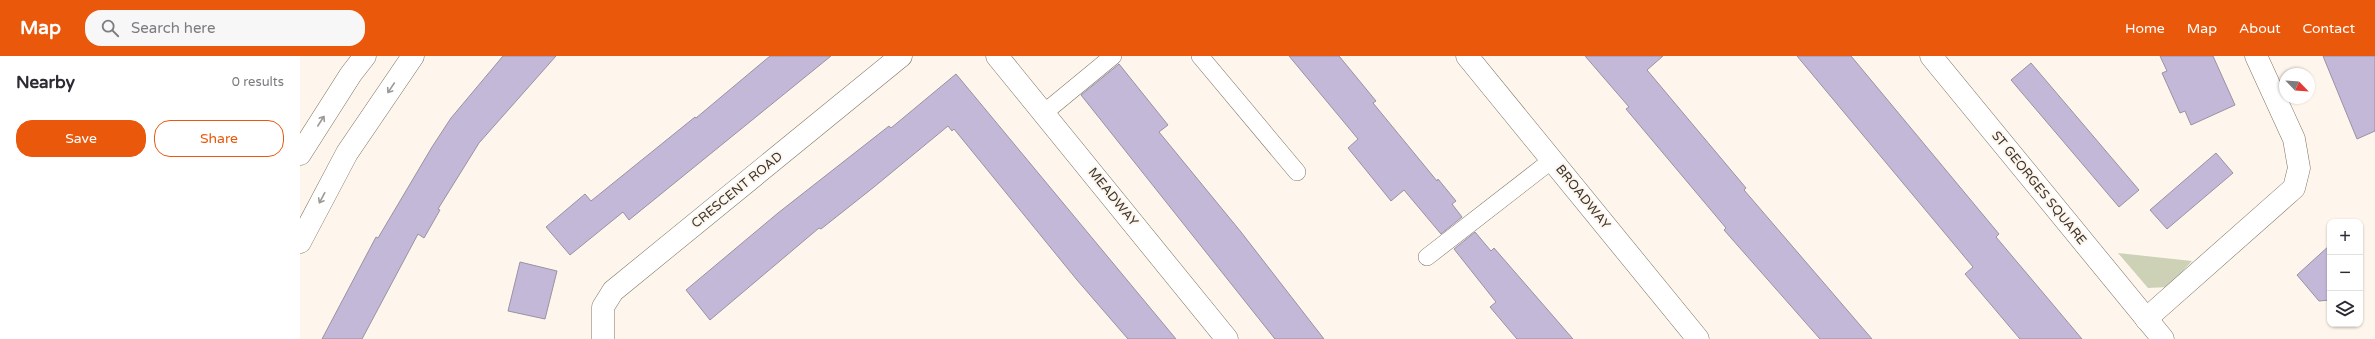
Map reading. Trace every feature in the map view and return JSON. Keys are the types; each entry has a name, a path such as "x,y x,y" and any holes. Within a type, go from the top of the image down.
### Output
{"main road":[{"path":"300,154 351,74 365,56"},
{"path":"300,242 347,153 413,56"},
{"name":"CRESCENT ROAD","path":"603,339 603,306 613,292 901,56"},
{"name":"MEADWAY","path":"997,56 1227,339"},
{"name":"BROADWAY","path":"1467,56 1698,339"},
{"name":"ST GEORGES SQUARE","path":"1931,56 2163,339"},
{"path":"2146,319 2294,188 2299,168 2294,139 2256,56"}],"lane":[{"path":"1044,112 1113,56"},
{"path":"1200,56 1297,172"},
{"path":"1427,256 1552,160"}],"green space":[{"path":"2118,253 2192,261 2168,287 2148,288"}],"building":[{"path":"503,56 556,56 479,143 438,209 440,210 424,238 418,234 362,339 322,339 376,237 378,238 432,147 451,118"},
{"path":"770,56 831,56 629,220 623,212 570,255 546,227 585,194 591,201 695,117 696,118"},
{"path":"1289,56 1339,56 1376,101 1373,103 1437,181 1438,179 1456,201 1452,204 1462,217 1441,234 1404,190 1391,201 1348,148 1358,139"},
{"path":"1585,56 1663,56 1647,70 1746,188 1744,190 1872,339 1820,339 1724,230 1726,228 1626,109 1629,107"},
{"path":"1797,56 1851,56 1999,234 1996,237 2082,339 2020,339 1965,274 1973,267"},
{"path":"2160,56 2213,56 2235,105 2191,125 2185,111 2180,113 2162,73 2167,71"},
{"path":"2323,56 2375,56 2375,131 2357,139"},
{"path":"2031,63 2139,190 2119,207 2011,80"},
{"path":"1119,64 1168,125 1159,132 1241,232 1324,339 1275,339 1081,95"},
{"path":"956,74 1176,339 1128,339 1077,280 954,129 952,131 948,126 821,229 819,228 710,320 686,290 778,213 889,126 891,128"},
{"path":"2216,153 2233,173 2167,229 2150,210"},
{"path":"1475,232 1491,251 1494,248 1573,339 1517,339 1490,307 1496,302 1454,249"},
{"path":"2327,248 2327,300 2319,301 2297,275"},
{"path":"520,262 557,271 545,319 508,311"}]}
